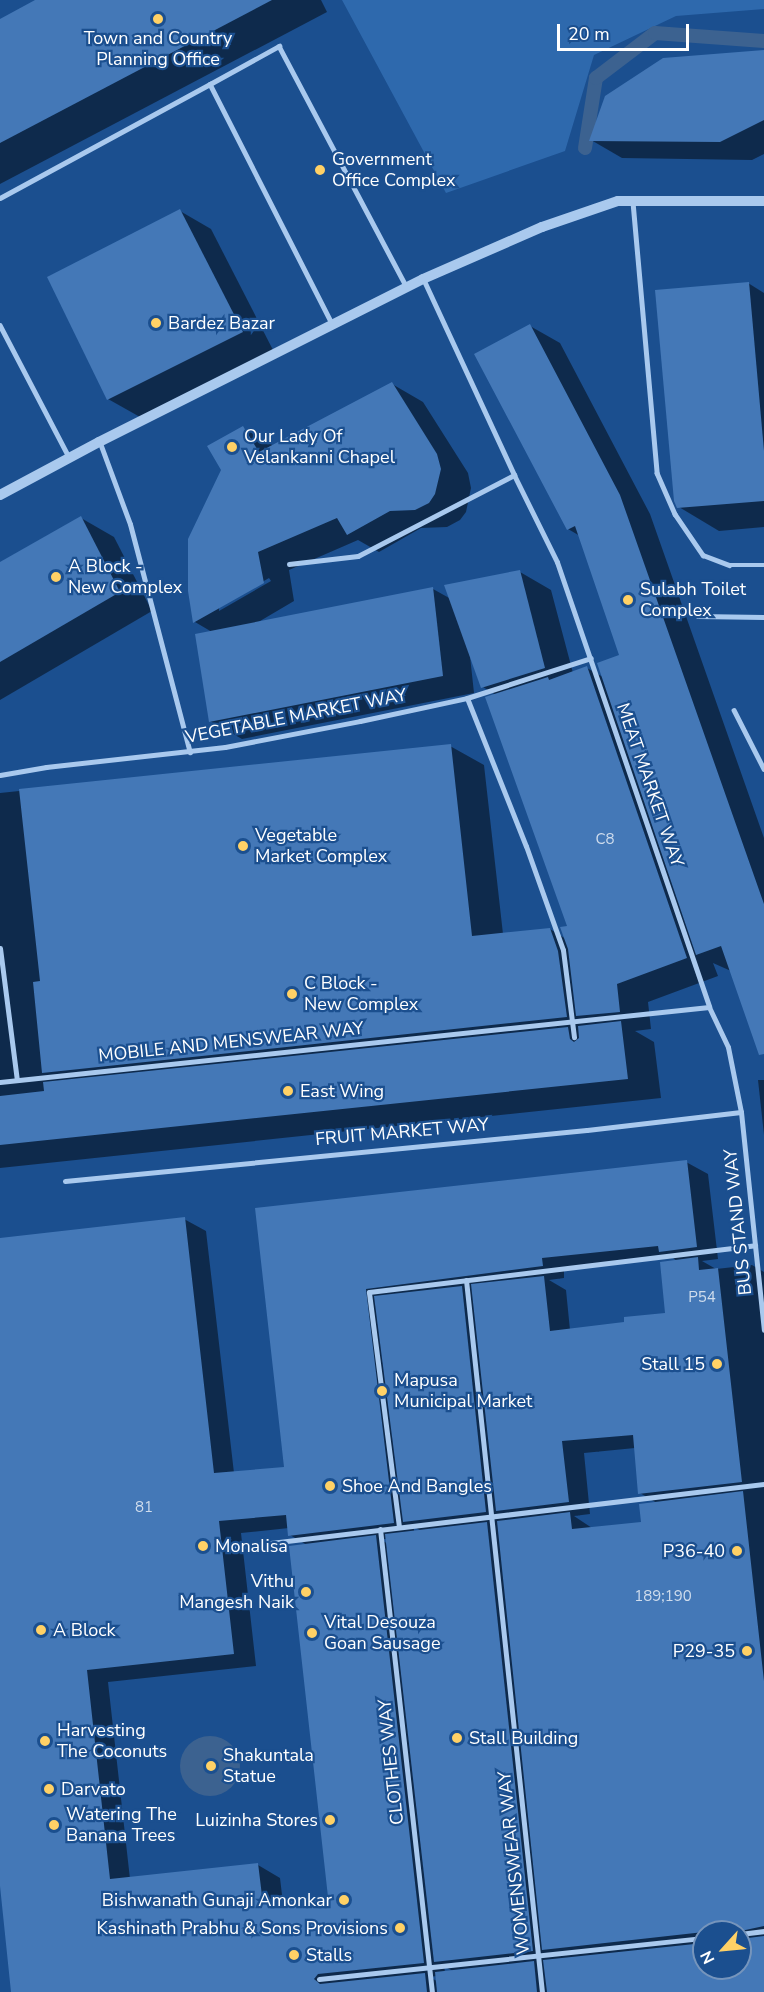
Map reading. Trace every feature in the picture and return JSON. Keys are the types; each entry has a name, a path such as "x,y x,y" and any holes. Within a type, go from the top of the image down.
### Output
{"street":[{"path":"0,495 99,442 406,287 542,227 618,201 764,201"},
{"path":"99,442 130,524 190,752"},
{"name":"MEAT MARKET WAY","path":"514,475 557,562 709,1007 728,1047 741,1112"},
{"name":"VEGETABLE MARKET WAY","path":"0,776 46,767 190,752 267,739 467,698 591,658"},
{"path":"467,698 526,846 563,950 574,1037"},
{"path":"0,948 17,1080"},
{"name":"MOBILE AND MENSWEAR WAY","path":"0,1082 572,1024 709,1007"},
{"name":"FRUIT MARKET WAY","path":"65,1181 576,1131 741,1112"},
{"name":"BUS STAND WAY","path":"741,1112 764,1330"},
{"path":"399,1527 369,1292 755,1245"},
{"name":"WOMENSWEAR WAY","path":"466,1280 542,1992"},
{"path":"228,1548 764,1484"},
{"name":"CLOTHES WAY","path":"380,1529 432,1992"},
{"path":"319,1979 692,1939"}],"lane":[{"path":"0,198 279,46 406,287"},
{"path":"210,84 333,324"},
{"path":"633,200 657,473 675,514 703,555 729,565 764,565"},
{"path":"289,564 358,556 514,475 423,279"},
{"path":"0,325 70,459"},
{"path":"698,616 764,617"},
{"path":"734,710 764,769"}],"shaded area":[{"path":"342,0 764,0 764,9 676,16 594,55 565,151 446,193"},
{"path":"210,1736 227,1741 235,1749 240,1766 235,1783 227,1791 210,1796 193,1791 185,1783 180,1766 185,1749 193,1741"}],"building":[{"path":"35,0 272,0 0,143 0,19"},
{"path":"764,50 764,120 720,142 589,141 605,96 663,58"},
{"path":"180,209 243,332 107,400 47,277"},
{"path":"749,282 764,451 764,501 677,508 674,501 655,290"},
{"path":"530,324 620,495 764,904 764,1054 759,1055 721,946 696,955 597,663 619,655 575,526 567,530 474,354"},
{"path":"392,382 437,454 441,469 435,494 429,503 415,510 390,511 347,535 337,518 258,552 264,583 193,623 188,591 188,539 221,470 207,446 243,426 259,452"},
{"name":"A Block - New Complex","path":"81,516 120,592 0,662 0,562"},
{"path":"520,570 545,668 481,688 444,585"},
{"path":"433,587 443,676 209,722 195,634"},
{"path":"587,666 687,958 617,984 620,1012 576,1016 568,949 560,927 567,926 485,697 548,677 549,680"},
{"path":"451,744 472,936 550,928 558,951 567,1017 42,1073 33,982 40,981 19,789"},
{"name":"East Wing","path":"621,1021 628,1079 0,1145 0,1096 44,1091 43,1082 568,1027 570,1039 574,1042 579,1038 578,1026"},
{"path":"687,1160 697,1247 659,1252 658,1246 542,1258 543,1266 366,1289 394,1523 288,1536 286,1515 219,1521 234,1654 87,1670 110,1879 258,1863 263,1904 328,1897 289,1546 376,1535 424,1963 318,1974 314,1979 320,1984 425,1973 427,1992 11,1992 0,1886 0,1238 185,1217 214,1473 284,1467 255,1208"},
{"path":"698,1257 699,1270 718,1268 742,1482 638,1494 633,1435 562,1441 569,1502 496,1511 471,1284 544,1276 550,1331 624,1322 624,1317 665,1313 660,1262"},
{"path":"462,1286 486,1512 403,1522 374,1296"},
{"path":"743,1491 764,1681 764,1926 752,1929 752,1920 692,1920 692,1933 542,1950 497,1521 570,1512 572,1529 641,1522 639,1504"},
{"name":"Stall Building","path":"487,1522 533,1951 434,1962 385,1534"},
{"path":"764,1936 764,1992 547,1992 543,1960 692,1944 692,1980 752,1980 752,1938"},
{"path":"534,1961 537,1992 437,1992 435,1972"}],"waterway":[{"path":"585,148 596,78 655,33 764,41"}],"place":[{"name":"Town and Country Planning Office","path":"158,19"},
{"name":"Government Office Complex","path":"320,170"},
{"name":"Bardez Bazar","path":"156,323"},
{"name":"Our Lady Of Velankanni Chapel","path":"232,447"},
{"name":"A Block - New Complex","path":"56,577"},
{"name":"Sulabh Toilet Complex","path":"628,600"},
{"name":"Vegetable Market Complex","path":"243,846"},
{"name":"C Block - New Complex","path":"292,994"},
{"name":"East Wing","path":"288,1091"},
{"name":"Stall 15","path":"717,1364"},
{"name":"Mapusa Municipal Market","path":"382,1391"},
{"name":"Shoe And Bangles","path":"330,1486"},
{"name":"Monalisa","path":"203,1546"},
{"name":"P36-40","path":"737,1551"},
{"name":"Vithu Mangesh Naik","path":"306,1592"},
{"name":"A Block","path":"41,1630"},
{"name":"Vital Desouza Goan Sausage","path":"312,1633"},
{"name":"P29-35","path":"747,1651"},
{"name":"Stall Building","path":"457,1738"},
{"name":"Harvesting The Coconuts","path":"45,1741"},
{"name":"Shakuntala Statue","path":"211,1766"},
{"name":"Darvato","path":"49,1789"},
{"name":"Luizinha Stores","path":"330,1820"},
{"name":"Watering The Banana Trees","path":"54,1825"},
{"name":"Bishwanath Gunaji Amonkar","path":"344,1900"},
{"name":"Kashinath Prabhu & Sons Provisions","path":"400,1928"},
{"name":"Stalls","path":"294,1955"}]}
